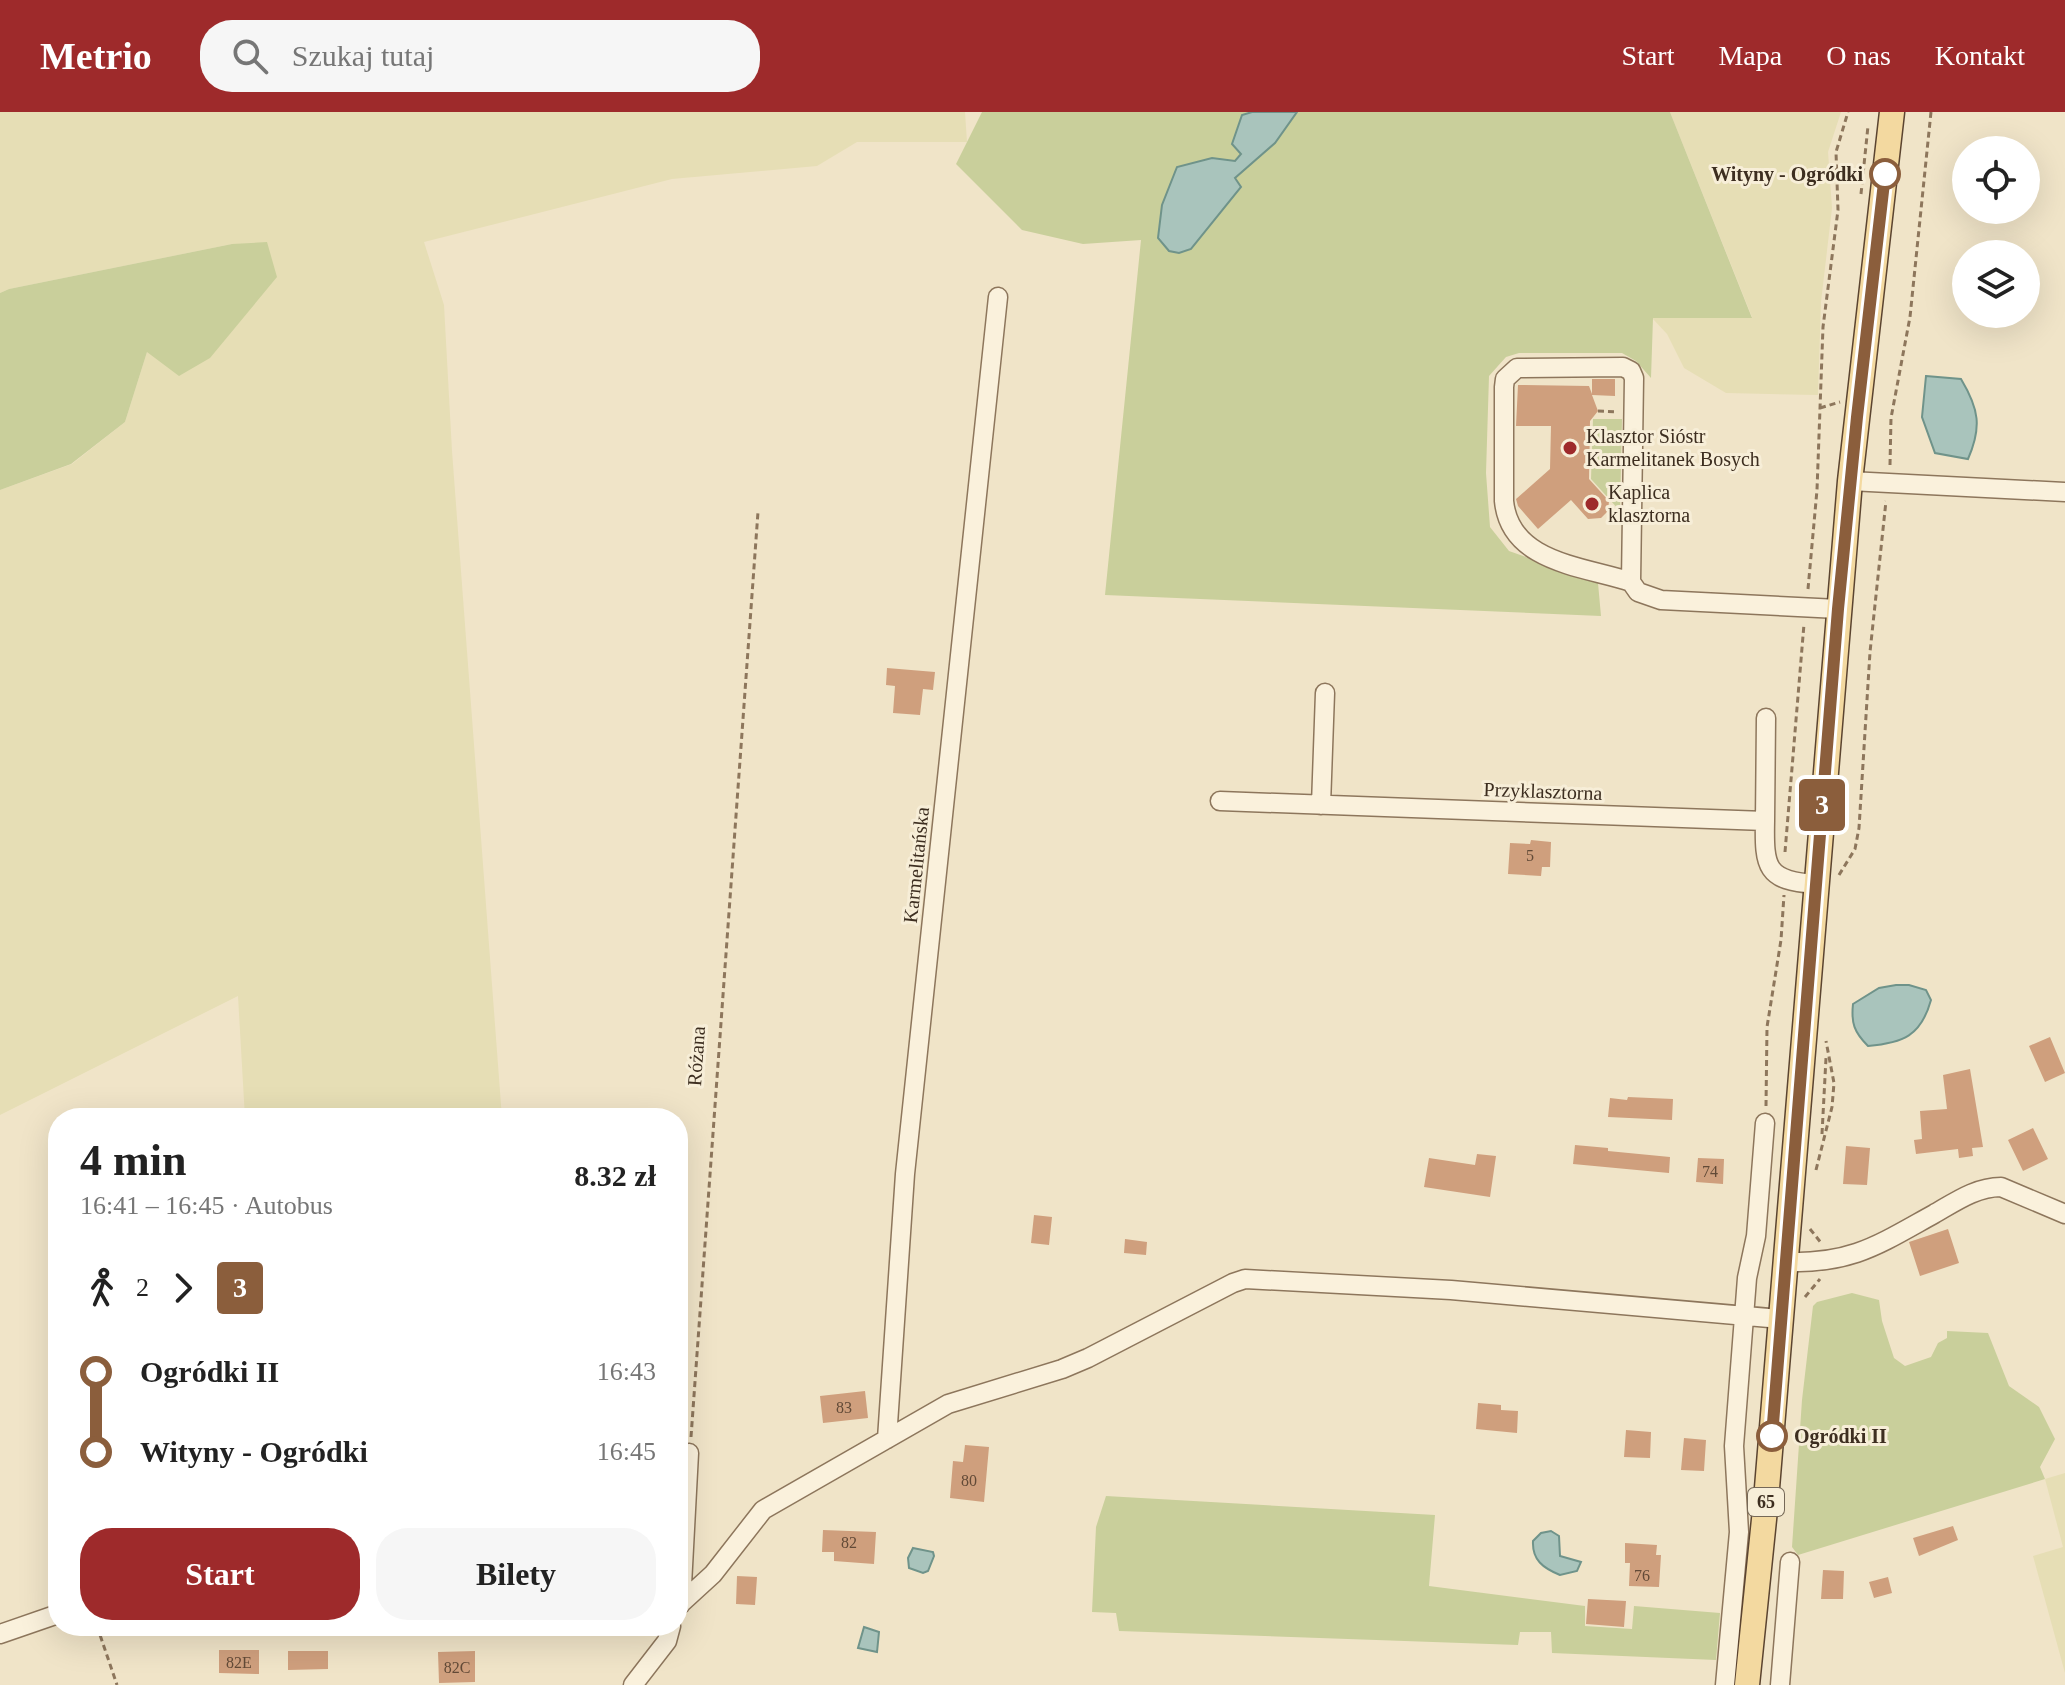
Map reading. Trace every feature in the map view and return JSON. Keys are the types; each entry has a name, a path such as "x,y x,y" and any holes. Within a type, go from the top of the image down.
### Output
{"main road":[{"name":"65","path":"1747,1685 1761,1560 1785,1262 1826,883 1838,609 1892,112"}],"street":[{"name":"Karmelitańska","path":"887,1439 905,1174 998,297"},
{"path":"1631,582 1540,555 1512,530 1505,515 1504,501 1504,387 1505,379 1517,368 1623,367 1631,371 1634,387 1631,582 1638,592 1661,600 1838,609"},
{"path":"1850,481 2065,492"},
{"path":"1321,805 1325,693"},
{"path":"1766,718 1765,858 1769,867 1784,881 1826,883"},
{"name":"Przyklasztorna","path":"1220,801 1765,821"},
{"path":"1725,1685 1739,1532 1734,1446 1747,1278 1756,1236 1765,1123"},
{"path":"1785,1262 1822,1262 1855,1255 1968,1195 1992,1187 2001,1187 2065,1214"},
{"path":"688,1597 713,1574 763,1510 948,1404 1062,1369 1245,1279 1451,1290 1781,1319"},
{"path":"688,1470 689,1453"},
{"path":"1761,1560 1794,1562 1780,1685"},
{"path":"0,1634 48,1617"},
{"path":"633,1685 668,1636"}],"path":[{"path":"1826,883 1855,849 1859,828 1870,652 1888,484 1891,418 1910,317 1931,112"},
{"name":"Różana","path":"689,1453 758,512"},
{"path":"1826,1032 1822,1138 1832,1107 1834,1083 1827,1053"},
{"path":"100,1636 117,1685"}],"shaded area":[{"path":"0,112 965,112 967,142 857,142 817,166 672,179 424,242 444,305 452,451 501,1108 244,1108 238,996 0,1115 0,490 72,464 125,422 147,352 232,244 0,293"},
{"path":"1670,112 1841,112 1828,152 1832,208 1821,302 1818,395 1726,393 1684,368 1667,334 1652,318 1752,317"},
{"path":"2065,1473 2065,1673 2033,1556 2063,1547 2045,1479"}],"green space":[{"path":"982,112 1670,112 1752,318 1653,318 1651,378 1636,361 1622,353 1519,353 1506,357 1489,376 1486,473 1490,527 1509,551 1598,583 1601,616 1105,595 1141,240 1083,244 1022,230 956,164"},
{"path":"267,242 277,277 210,358 179,376 147,352 125,422 71,464 0,490 0,293 232,244"},
{"path":"1593,419 1622,419 1620,511 1591,479"},
{"path":"1852,1293 1879,1300 1894,1358 1905,1366 1931,1357 1938,1343 1947,1338 1947,1331 1988,1333 2009,1386 2039,1407 2055,1439 2040,1467 2045,1479 1798,1555 1792,1547 1802,1400 1813,1306 1817,1302"},
{"path":"1106,1496 1435,1515 1429,1586 1585,1606 1585,1626 1632,1629 1634,1606 1720,1613 1716,1660 1552,1653 1551,1632 1520,1632 1518,1645 1119,1631 1116,1613 1092,1612 1096,1527"}],"water":[{"path":"1252,112 1297,112 1275,143 1235,178 1241,187 1191,249 1179,253 1169,251 1158,238 1162,205 1177,167 1212,158 1235,161 1241,154 1232,144 1242,115"},
{"path":"1926,376 1961,379 1967,390 1975,409 1977,428 1968,459 1935,453 1922,417"},
{"path":"1896,985 1926,990 1931,1000 1927,1012 1916,1030 1901,1040 1868,1046 1854,1027 1853,1004 1879,988"},
{"path":"1551,1531 1559,1536 1560,1556 1581,1562 1577,1571 1560,1575 1537,1558 1533,1541 1541,1533"},
{"path":"913,1548 933,1552 928,1571 923,1573 909,1568 908,1558"},
{"path":"864,1627 879,1632 877,1652 858,1648"}],"building":[{"name":"Klasztor Sióstr Karmelitanek Bosych","path":"1592,379 1615,379 1615,396 1592,395 1598,411 1590,421 1589,479 1609,501 1608,511 1601,518 1588,519 1571,500 1538,529 1518,506 1516,499 1550,469 1551,426 1516,426 1518,385 1589,386 1592,394"},
{"path":"887,668 935,672 933,690 923,689 920,715 893,713 895,686 886,685"},
{"path":"1531,840 1551,842 1550,867 1542,867 1541,876 1508,874 1510,843 1530,844"},
{"path":"2050,1037 2065,1073 2045,1082 2029,1046"},
{"path":"1970,1069 1983,1147 1972,1148 1973,1156 1959,1158 1958,1149 1916,1154 1914,1140 1922,1139 1920,1111 1947,1109 1943,1075"},
{"path":"1628,1097 1673,1099 1672,1120 1608,1117 1610,1098 1627,1100"},
{"path":"2033,1128 2048,1159 2023,1171 2008,1140"},
{"path":"1575,1145 1670,1157 1669,1173 1573,1164"},
{"path":"1846,1146 1870,1148 1867,1185 1843,1184"},
{"path":"1477,1154 1496,1156 1490,1197 1424,1187 1429,1158 1475,1165"},
{"path":"1698,1158 1724,1159 1723,1184 1696,1182"},
{"path":"1034,1215 1052,1217 1049,1245 1031,1243"},
{"path":"1948,1229 1959,1263 1920,1276 1909,1242"},
{"path":"1125,1239 1147,1242 1146,1255 1124,1253"},
{"path":"865,1391 868,1418 823,1423 820,1396"},
{"path":"1478,1403 1501,1405 1501,1410 1518,1411 1517,1433 1476,1429"},
{"path":"1626,1430 1651,1432 1650,1458 1624,1457"},
{"path":"1684,1438 1706,1440 1704,1471 1681,1470"},
{"path":"965,1445 989,1447 984,1502 950,1498 953,1461 963,1462"},
{"path":"1953,1526 1958,1540 1919,1556 1913,1538"},
{"path":"823,1530 876,1532 874,1564 834,1561 834,1552 822,1552"},
{"path":"1625,1543 1657,1545 1656,1555 1661,1555 1659,1587 1629,1586 1630,1563 1625,1563"},
{"path":"1823,1570 1844,1571 1843,1599 1821,1599"},
{"path":"737,1576 757,1577 755,1605 736,1604"},
{"path":"1888,1577 1892,1593 1874,1598 1869,1582"},
{"path":"1588,1599 1626,1601 1624,1627 1586,1624"},
{"path":"219,1650 259,1650 259,1674 219,1673"},
{"path":"288,1651 328,1651 328,1669 288,1670"},
{"path":"475,1651 475,1682 439,1683 438,1652"}],"bus line":[{"name":"3","path":"1772,1436 1838,609 1885,174"}],"place":[{"name":"Wityny - Ogródki","path":"1885,174"},
{"name":"Klasztor Sióstr Karmelitanek Bosych","path":"1570,448"},
{"name":"Kaplica klasztorna","path":"1592,504"},
{"name":"Ogródki II","path":"1772,1436"}]}
